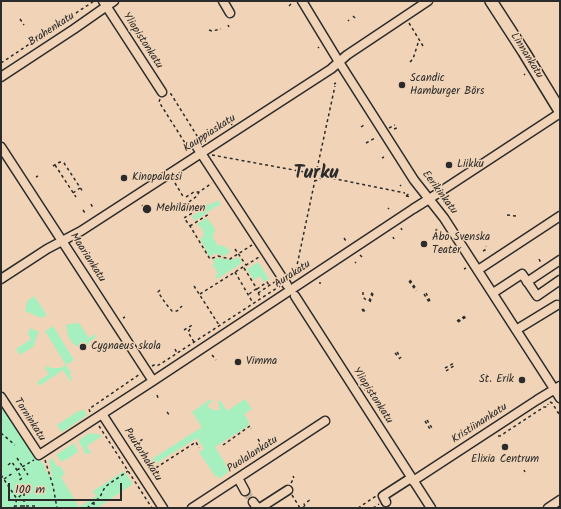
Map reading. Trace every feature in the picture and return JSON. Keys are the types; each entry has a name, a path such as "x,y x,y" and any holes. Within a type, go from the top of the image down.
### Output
{"main road":[{"name":"Linnankatu","path":"491,1 560,112"}],"street":[{"name":"Brahenkatu","path":"1,77 74,29 105,4 114,1"},
{"path":"223,1 230,13"},
{"name":"Eerikinkatu","path":"302,1 339,62 418,185 444,218 516,330 557,388 560,398"},
{"name":"Kauppiaskatu","path":"1,279 47,249 81,231 199,150 329,70 347,54 428,1"},
{"name":"Yliopistonkatu","path":"105,4 162,92"},
{"name":"Aurakatu","path":"36,457 560,112"},
{"name":"Maariankatu","path":"1,147 153,381"},
{"path":"199,150 287,285"},
{"path":"478,270 560,216"},
{"path":"527,282 560,260"},
{"path":"493,293 522,274 537,296 560,280"},
{"name":"Yliopistonkatu","path":"295,296 431,508"},
{"path":"516,330 557,305"},
{"name":"Kristiinankatu","path":"384,500 412,479 424,474 557,388"},
{"name":"Torninkatu","path":"1,397 36,457"},
{"name":"Puutarhakatu","path":"102,414 163,508"},
{"name":"Puolalankatu","path":"192,508 325,421"},
{"path":"238,478 246,491"},
{"path":"253,502 260,508 265,507 288,490"},
{"path":"548,508 560,500"}],"path":[{"path":"1,63 94,1"},
{"path":"405,16 423,46"},
{"path":"20,19 24,25"},
{"path":"208,30 212,31 221,29"},
{"path":"410,62 413,59 419,40"},
{"path":"317,169 335,84"},
{"path":"159,102 187,146 199,150 199,139 171,94"},
{"path":"228,119 232,125"},
{"path":"389,128 395,125"},
{"path":"366,143 375,138"},
{"path":"213,155 310,173 317,169"},
{"path":"76,197 54,165 60,162 64,163 83,192"},
{"path":"317,169 320,171 321,176"},
{"path":"310,173 312,178 315,180"},
{"path":"315,180 318,180 321,176"},
{"path":"321,176 405,193"},
{"path":"218,179 199,192 197,196 189,203 194,212 184,218 210,259 218,256 230,259 249,248"},
{"path":"296,270 315,180"},
{"path":"175,183 185,197 194,192 199,192"},
{"path":"73,193 80,188"},
{"path":"410,193 406,196 411,197"},
{"path":"91,204 93,208"},
{"path":"190,226 209,214"},
{"path":"507,215 516,216"},
{"path":"483,251 485,250 486,246"},
{"path":"235,249 246,265"},
{"path":"200,294 266,252"},
{"path":"243,267 261,298"},
{"path":"235,272 253,303"},
{"path":"258,293 282,277"},
{"path":"410,280 416,291"},
{"path":"248,294 260,285 267,282 269,285"},
{"path":"194,286 219,325"},
{"path":"154,365 157,366 276,288"},
{"path":"160,290 158,292 172,311 177,311 182,306"},
{"path":"369,302 374,290"},
{"path":"363,292 363,297 366,300"},
{"path":"425,294 430,302"},
{"path":"362,309 365,313"},
{"path":"458,322 465,317"},
{"path":"184,330 194,324"},
{"path":"190,329 188,332 194,342"},
{"path":"174,349 177,353"},
{"path":"396,352 400,359"},
{"path":"212,355 216,360"},
{"path":"446,370 455,364"},
{"path":"91,414 89,409 139,374"},
{"path":"100,396 102,400"},
{"path":"498,436 544,406 547,407 548,404"},
{"path":"167,412 170,416"},
{"path":"426,421 431,428"},
{"path":"99,426 152,508"},
{"path":"223,444 250,426 251,429"},
{"path":"1,433 15,445"},
{"path":"140,441 144,438"},
{"path":"258,439 261,444"},
{"path":"151,471 196,442 199,448"},
{"path":"17,470 36,457"},
{"path":"17,458 28,475"},
{"path":"46,460 57,507"},
{"path":"8,465 12,462 22,478 18,481"},
{"path":"87,508 100,497 105,487 128,471"},
{"path":"3,479 13,473"},
{"path":"1,475 16,499"},
{"path":"24,507 24,493 16,499 14,507 24,507 35,506 35,508"},
{"path":"358,508 370,499 368,497"},
{"path":"302,508 305,507 304,504 310,500"},
{"path":"373,508 384,500"},
{"path":"94,502 94,508"}],"green space":[{"path":"218,200 221,205 217,206 195,221 192,216 201,211 200,208 209,203 210,205"},
{"path":"207,218 215,229 214,235 212,236 218,246 220,245 226,247 230,252 224,256 214,254 209,256 201,240 204,236 204,232 197,224"},
{"path":"238,257 242,263 217,279 215,276 218,274 215,267 214,268 212,265 214,264 213,260 217,258 232,260"},
{"path":"258,262 269,279 264,282 260,276 254,280 247,269"},
{"path":"34,296 47,315 41,318 25,311 27,301"},
{"path":"79,323 89,338 95,334 96,336 89,342 85,351 73,344 68,336 66,325"},
{"path":"53,326 74,360 66,365 45,331"},
{"path":"30,328 37,331 39,334 37,335 34,346 20,355 16,349 31,339 28,334"},
{"path":"66,365 71,373 71,382 63,370 39,386 37,382 49,374 45,368 47,366 50,368 60,368"},
{"path":"211,399 212,401 207,406 213,410 220,409 218,402 220,400 227,411 245,399 252,409 244,414 249,422 248,426 215,447 230,471 219,479 217,475 215,476 199,452 204,449 197,438 152,466 149,461 202,427 192,412"},
{"path":"1,401 41,462 44,464 46,471 51,477 49,460 52,458 56,465 61,467 65,474 61,477 79,507 96,496 93,491 124,471 133,484 97,508 1,508"},
{"path":"83,409 87,415 62,432 57,425"},
{"path":"89,433 102,436 87,446 91,453 89,454 84,453 79,440"},
{"path":"74,443 78,452 64,461 61,461 56,455"}],"tunnel":[{"path":"245,491 253,502"}],"place":[{"name":"Scandic Hamburger Börs","path":"402,85"},
{"name":"Liikku","path":"449,165"},
{"name":"Kinopalatsi","path":"124,178"},
{"name":"Mehiläinen","path":"147,209"},
{"name":"Åbo Svenska Teater","path":"424,244"},
{"name":"Cygnaeus skola","path":"83,347"},
{"name":"Vimma","path":"238,362"},
{"name":"St. Erik","path":"522,380"},
{"name":"Elixia Centrum","path":"505,447"}],"district":[{"name":"Turku","path":"316,175"}]}
